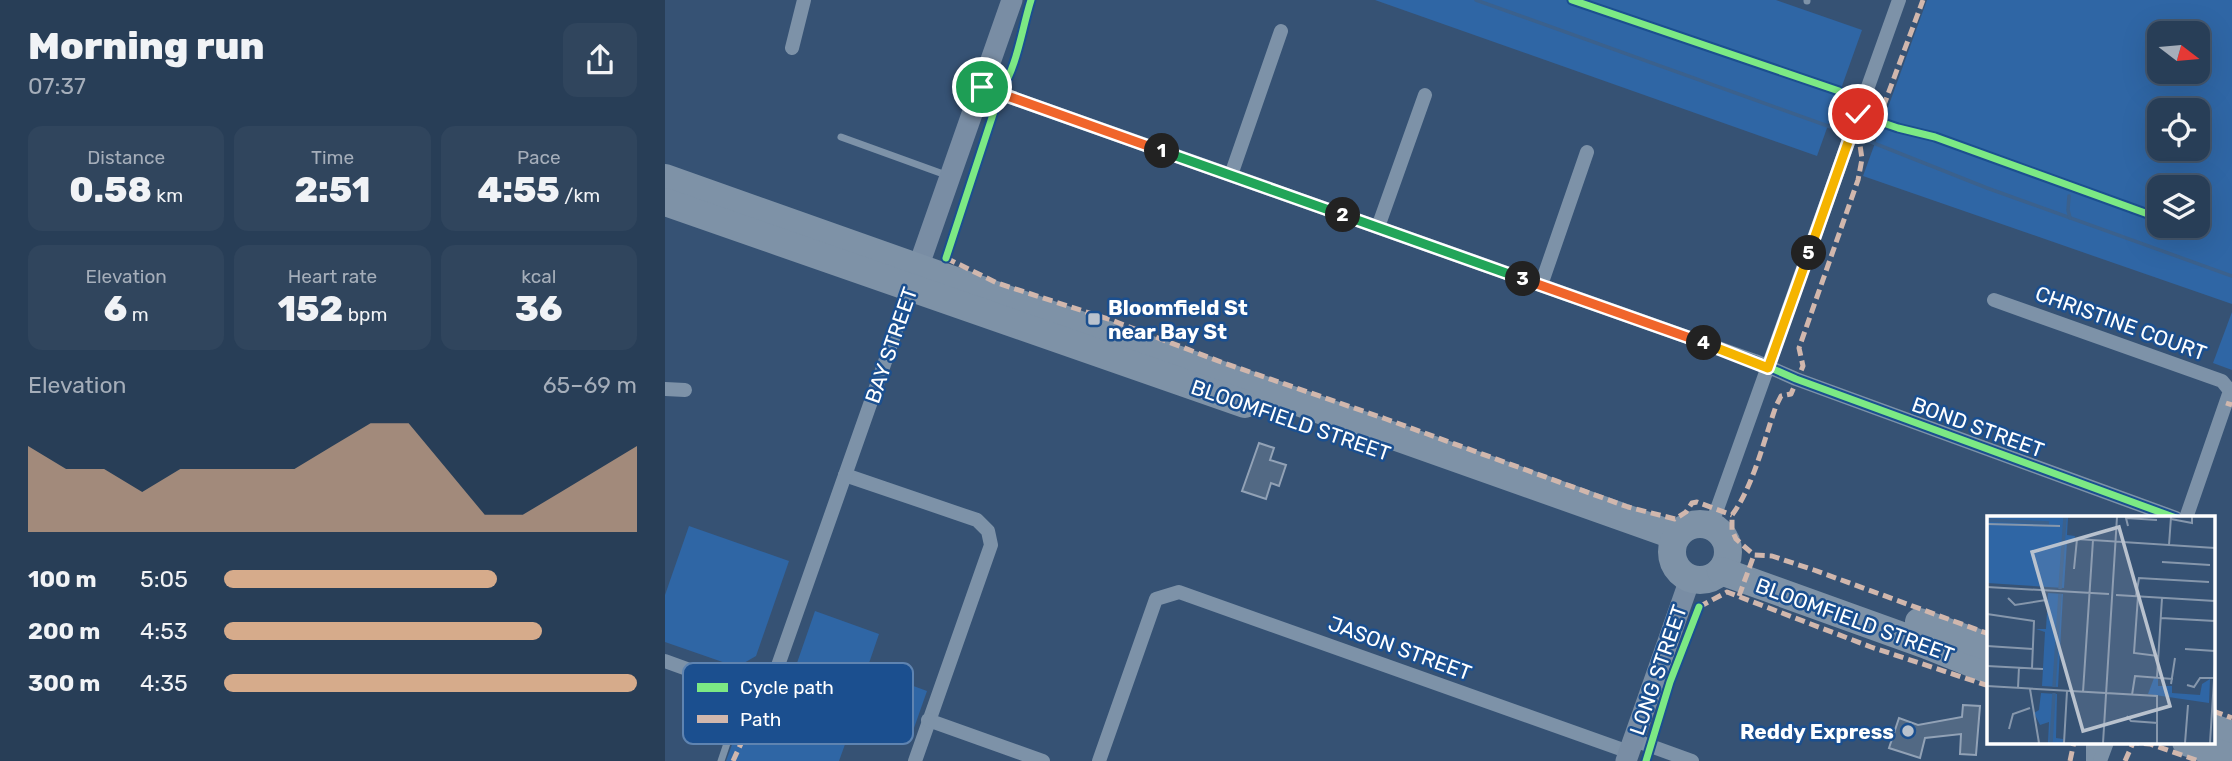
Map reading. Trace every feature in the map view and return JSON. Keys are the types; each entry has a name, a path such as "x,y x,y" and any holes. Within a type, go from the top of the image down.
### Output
{"highway":[{"path":"665,178 915,278"},
{"path":"665,202 915,278"},
{"name":"BLOOMFIELD STREET","path":"915,278 1674,544"},
{"path":"1692,525 1711,526 1724,537 1725,563 1707,580 1691,579 1677,569 1674,544 1692,525"},
{"name":"BLOOMFIELD STREET","path":"1725,563 1987,646"},
{"name":"BLOOMFIELD STREET","path":"1725,563 1987,669"},
{"path":"2214,728 2232,735"},
{"path":"2192,744 2232,758"}],"street":[{"path":"792,48 804,0"},
{"name":"BAY STREET","path":"779,663 1013,0"},
{"path":"1711,526 1899,0"},
{"path":"1231,175 1281,31"},
{"name":"BOND STREET","path":"982,87 1755,361 2171,516"},
{"path":"1378,227 1425,95"},
{"path":"1541,285 1587,152"},
{"name":"CHRISTINE COURT","path":"1994,300 2222,381 2230,391 2187,516"},
{"path":"665,389 685,390"},
{"path":"845,475 977,520 988,531 991,545 915,761"},
{"name":"LONG STREET","path":"1630,751 1691,579"},
{"name":"JASON STREET","path":"1099,761 1156,599 1179,592 1630,751 1692,761"},
{"path":"665,662 683,668"},
{"path":"928,720 1043,761"},
{"path":"2100,761 2106,744"}],"lane":[{"path":"841,137 950,176"},
{"path":"721,761 727,744"}],"shaded area":[{"path":"1375,0 1776,0 1862,30 1817,156"},
{"path":"1927,0 2232,0 2232,304 1863,176"},
{"path":"2232,312 2232,370 2213,363"},
{"path":"689,526 789,561 756,656 744,663 725,663 665,642 665,595"},
{"path":"815,611 879,634 869,663 797,663"},
{"path":"913,686 927,691 913,728"},
{"path":"732,744 845,744 839,761 726,761"}],"building":[{"path":"1259,443 1274,448 1270,460 1286,465 1279,486 1271,483 1266,499 1242,491"},
{"path":"1963,705 1980,706 1976,755 1960,754 1961,734 1925,738 1920,758 1889,748 1899,718 1918,725 1962,717"}],"waterway":[{"path":"1476,0 1839,130"},
{"path":"1866,140 1987,188 2232,276"},
{"path":"2069,196 2070,218"}],"marked path":[{"path":"1878,121 1923,0"},
{"path":"1869,118 1860,145 1862,159 1858,180 1799,348 1803,366 1791,394 1781,396 1776,406 1752,477 1732,515 1732,530 1736,539 1754,555 1772,556 1814,570 1987,633"},
{"path":"946,258 997,283 1111,320 1628,507 1675,519 1686,512 1692,503 1697,502 1732,515"},
{"path":"2226,403 2232,405"},
{"path":"1739,596 1754,555"},
{"path":"1699,607 1727,592 1871,647 1987,685"},
{"path":"2214,711 2232,718"},
{"path":"733,761 741,744"},
{"path":"2070,761 2074,744"},
{"path":"2125,761 2133,744"},
{"path":"2150,744 2199,761"}],"cycle path":[{"path":"946,258 1000,93 1015,59 1031,0"},
{"path":"1572,0 1839,91 1845,99 1848,111 1935,137 2147,214"},
{"path":"982,87 1755,361 1796,379 2171,516"},
{"path":"1646,761 1670,682 1699,607"}],"place":[{"name":"Bloomfield St near Bay St","path":"1094,319"},
{"name":"Reddy Express","path":"1908,731"}],"route":[{"path":"982,87 1755,361 1768,368 1858,114"}]}
